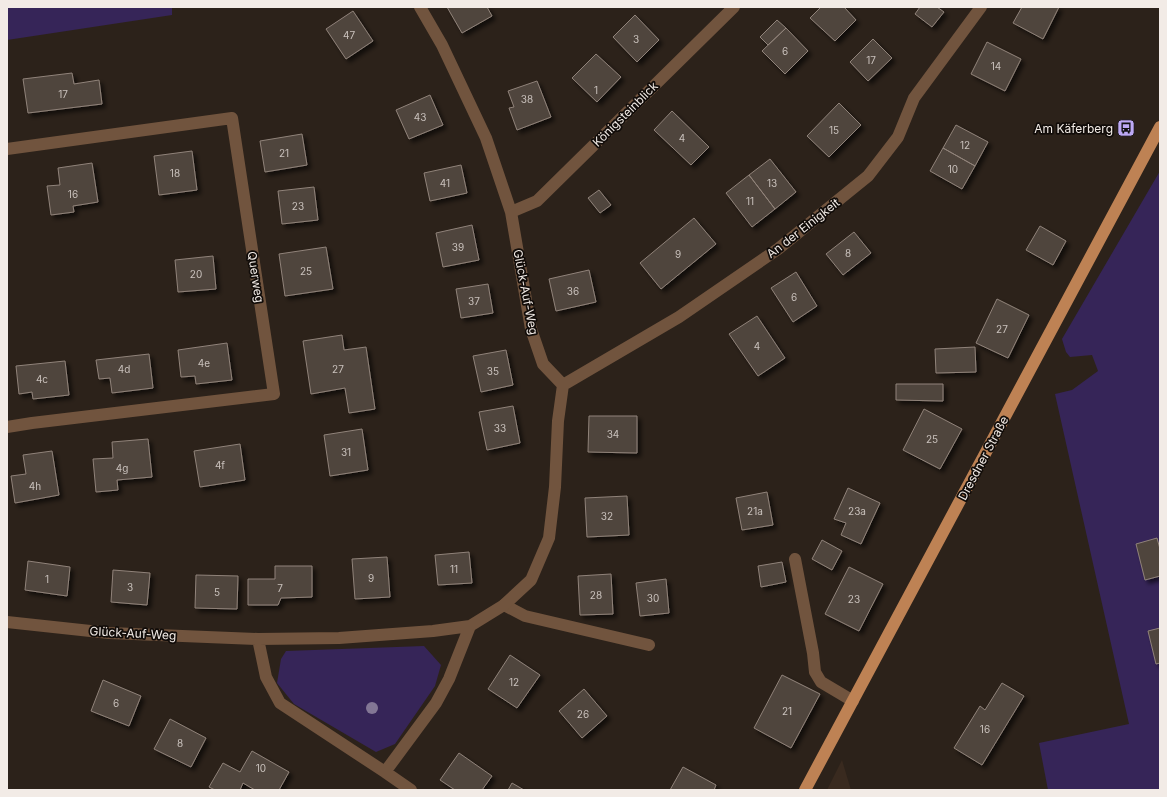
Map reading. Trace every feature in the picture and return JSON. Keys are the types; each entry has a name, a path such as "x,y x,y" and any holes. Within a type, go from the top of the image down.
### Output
{"main road":[{"name":"Dresdner Straße","path":"806,790 1160,127"}],"street":[{"name":"Glück-Auf-Weg","path":"7,622 110,633 258,639 339,638 432,631 470,626 504,605 531,580 549,538 556,487 558,421 563,385 544,364 531,329 511,212 486,138 442,45 420,7"},
{"name":"Königsteinblick","path":"511,212 537,201 734,7"},
{"name":"An der Einigkeit","path":"563,385 686,313 778,249 868,176 898,137 914,98 981,7"},
{"name":"Querweg","path":"7,149 232,118 274,394 7,427"},
{"path":"795,559 813,653 815,672 821,682 853,701"},
{"path":"504,605 525,616 649,645"},
{"path":"385,772 436,703 449,679 470,626"},
{"path":"258,639 266,677 280,703 411,790"}],"shaded area":[{"path":"7,7 172,7 172,15 7,40"},
{"path":"1160,171 1160,790 1048,790 1039,743 1129,724 1055,394 1072,390 1098,371 1092,355 1070,357 1066,352 1062,339"},
{"path":"424,646 441,665 435,686 395,744 376,752 294,704 277,683 281,659 286,651"},
{"path":"842,760 851,790 827,790"}],"building":[{"path":"447,7 487,7 492,16 462,33"},
{"path":"821,7 844,7 856,20 835,41 810,18"},
{"path":"920,7 937,7 944,12 932,27 915,14"},
{"path":"1022,7 1059,7 1043,39 1013,23"},
{"path":"353,11 373,41 346,59 326,29"},
{"path":"635,15 659,40 637,62 613,37"},
{"path":"777,20 786,28 768,45 760,37"},
{"path":"786,28 808,51 785,74 762,51"},
{"path":"873,39 892,58 868,81 850,62"},
{"path":"987,42 1021,59 1005,91 971,74"},
{"path":"596,54 621,77 597,102 572,78"},
{"path":"72,73 74,84 99,80 102,104 28,113 23,79"},
{"path":"537,81 551,117 517,130 509,108 514,107 508,91"},
{"path":"430,95 443,125 409,139 396,110"},
{"path":"839,103 861,125 829,157 807,136"},
{"path":"672,111 709,147 691,165 654,130"},
{"path":"956,125 988,142 975,166 943,148"},
{"path":"302,134 307,165 265,172 260,141"},
{"path":"943,148 975,166 962,189 930,171"},
{"path":"192,151 197,190 159,195 154,156"},
{"path":"770,159 796,192 775,209 749,175"},
{"path":"92,163 98,202 73,206 74,212 51,215 47,186 60,185 58,168"},
{"path":"461,165 467,193 430,201 424,173"},
{"path":"749,175 775,209 752,227 726,193"},
{"path":"314,187 318,220 282,224 278,191"},
{"path":"599,190 611,205 600,213 588,198"},
{"path":"694,218 716,244 661,289 640,263"},
{"path":"472,225 479,260 443,267 436,233"},
{"path":"1040,226 1066,241 1053,265 1026,250"},
{"path":"854,232 871,253 843,275 826,254"},
{"path":"326,247 333,289 285,296 279,254"},
{"path":"213,256 216,289 178,292 175,260"},
{"path":"589,270 596,302 556,311 549,279"},
{"path":"796,272 817,306 793,322 771,288"},
{"path":"488,284 493,313 461,318 456,289"},
{"path":"997,299 1029,315 1008,358 976,343"},
{"path":"757,316 785,358 758,376 729,334"},
{"path":"342,335 344,350 366,347 375,409 349,413 345,388 311,394 303,341"},
{"path":"227,343 232,380 196,384 195,376 181,377 178,350"},
{"path":"975,347 976,372 936,373 935,349"},
{"path":"506,350 513,385 481,392 473,356"},
{"path":"149,354 153,388 112,393 110,378 99,379 96,360"},
{"path":"65,361 69,395 33,399 32,392 19,394 16,366"},
{"path":"896,384 943,384 943,401 896,400"},
{"path":"513,406 520,443 487,450 479,412"},
{"path":"924,409 962,429 940,469 903,450"},
{"path":"589,416 637,416 637,453 588,452"},
{"path":"362,429 368,470 330,476 324,435"},
{"path":"148,439 152,477 117,480 118,490 96,492 93,459 113,458 112,442"},
{"path":"240,444 245,480 200,487 194,451"},
{"path":"52,451 59,495 15,503 11,476 26,474 23,455"},
{"path":"848,488 880,503 861,544 841,535 846,523 834,519"},
{"path":"767,492 773,525 742,530 736,498"},
{"path":"627,496 629,535 587,537 585,498"},
{"path":"1157,538 1160,549 1160,576 1145,580 1136,544"},
{"path":"822,540 842,551 832,570 812,559"},
{"path":"469,552 472,583 438,585 435,555"},
{"path":"387,557 390,597 355,599 352,559"},
{"path":"28,561 70,567 67,596 25,590"},
{"path":"782,562 786,582 761,587 758,566"},
{"path":"275,566 312,566 312,597 281,598 278,605 248,605 248,579 275,579"},
{"path":"849,567 883,584 859,631 825,614"},
{"path":"113,570 150,573 147,605 111,602"},
{"path":"611,574 613,614 580,615 578,576"},
{"path":"196,575 238,576 237,609 195,608"},
{"path":"666,579 669,613 640,616 636,583"},
{"path":"1160,628 1160,663 1156,664 1148,631"},
{"path":"510,655 540,675 517,708 488,689"},
{"path":"782,675 820,694 791,748 754,728"},
{"path":"103,680 141,696 129,726 91,711"},
{"path":"1002,683 1024,696 982,765 954,748 980,706 985,710"},
{"path":"584,689 607,716 582,738 559,711"},
{"path":"170,719 206,738 191,767 154,749"},
{"path":"252,751 289,772 279,790 255,790 243,783 240,790 215,790 209,787 223,763 240,772"},
{"path":"459,753 492,776 482,790 455,790 440,780"},
{"path":"683,767 716,785 714,790 670,790"},
{"path":"512,783 524,790 508,790"}],"place":[{"name":"Am Käferberg","path":"1126,128"}]}
